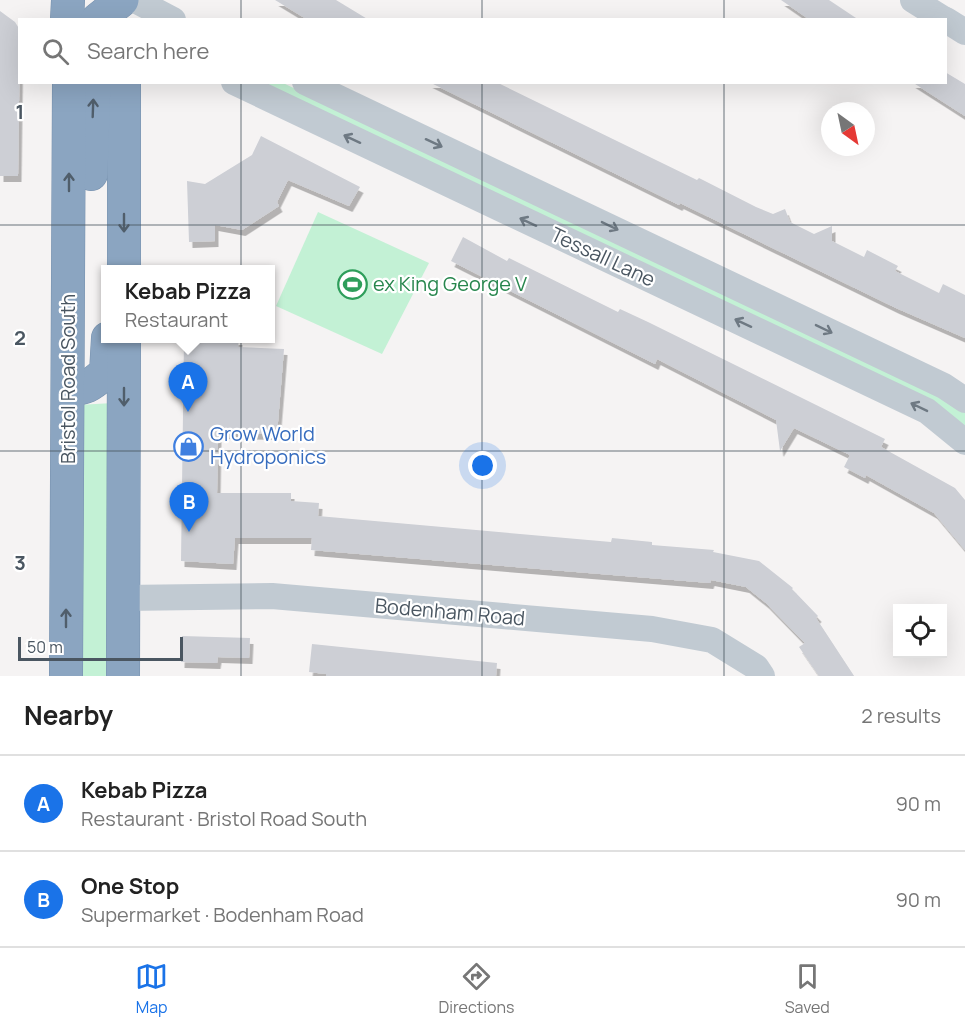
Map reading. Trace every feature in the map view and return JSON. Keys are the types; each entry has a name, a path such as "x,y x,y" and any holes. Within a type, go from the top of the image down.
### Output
{"highway":[{"path":"89,12 127,0"},
{"name":"Bristol Road South","path":"66,676 69,84"},
{"path":"69,331 87,287 94,84"},
{"path":"124,265 131,89"},
{"path":"69,387 80,389 93,383 106,372 108,343"},
{"path":"123,676 124,343"}],"street":[{"path":"135,0 169,18"},
{"path":"913,0 942,18"},
{"path":"947,21 965,32"},
{"name":"Tessall Lane","path":"238,84 927,411 965,442"},
{"name":"Tessall Lane","path":"309,84 944,386 965,400"},
{"name":"Bodenham Road","path":"124,598 272,596 652,629 712,640 756,667 762,676"}],"green space":[{"path":"262,84 285,84 939,392 965,410 965,435"},
{"name":"ex King George V","path":"318,212 429,263 382,354 276,306"},
{"path":"113,403 111,676 75,676 78,405"}],"building":[{"path":"275,0 336,0 366,18 305,18"},
{"path":"781,0 829,0 856,18 807,18"},
{"path":"0,11 18,27 19,84 18,176 0,176"},
{"path":"947,73 965,84 965,116 915,84 947,84"},
{"path":"433,84 500,84 756,207 773,214 785,209 790,222 814,234 832,226 832,241 864,257 867,250 898,266 895,271 939,293 943,284 965,295 965,338 896,308 680,203 679,205"},
{"path":"261,136 360,187 349,206 288,180 277,202 279,206 242,230 215,225 215,241 189,242 187,181 205,184 252,155"},
{"path":"463,237 507,261 509,258 618,312 620,309 648,322 885,439 881,447 955,488 965,500 965,550 934,513 866,475 865,478 844,467 850,455 794,428 780,451 776,420 657,359 655,364 451,261"},
{"path":"184,343 238,343 238,347 284,349 277,434 218,433 217,493 291,493 291,501 319,503 318,516 611,542 612,538 652,542 652,545 714,550 713,552 759,561 793,588 818,616 816,618 854,676 819,676 799,647 805,643 766,603 746,587 711,580 710,583 311,550 312,538 235,538 233,564 181,561"},
{"path":"182,636 250,638 249,658 218,657 217,663 181,662"},
{"path":"312,644 497,663 496,676 326,676 326,674 309,672"}],"place":[{"name":"ex King George V","path":"352,284"},
{"name":"Kebab Pizza","path":"188,412"},
{"name":"Grow World Hydroponics","path":"189,446"},
{"name":"One Stop","path":"189,532"}]}
